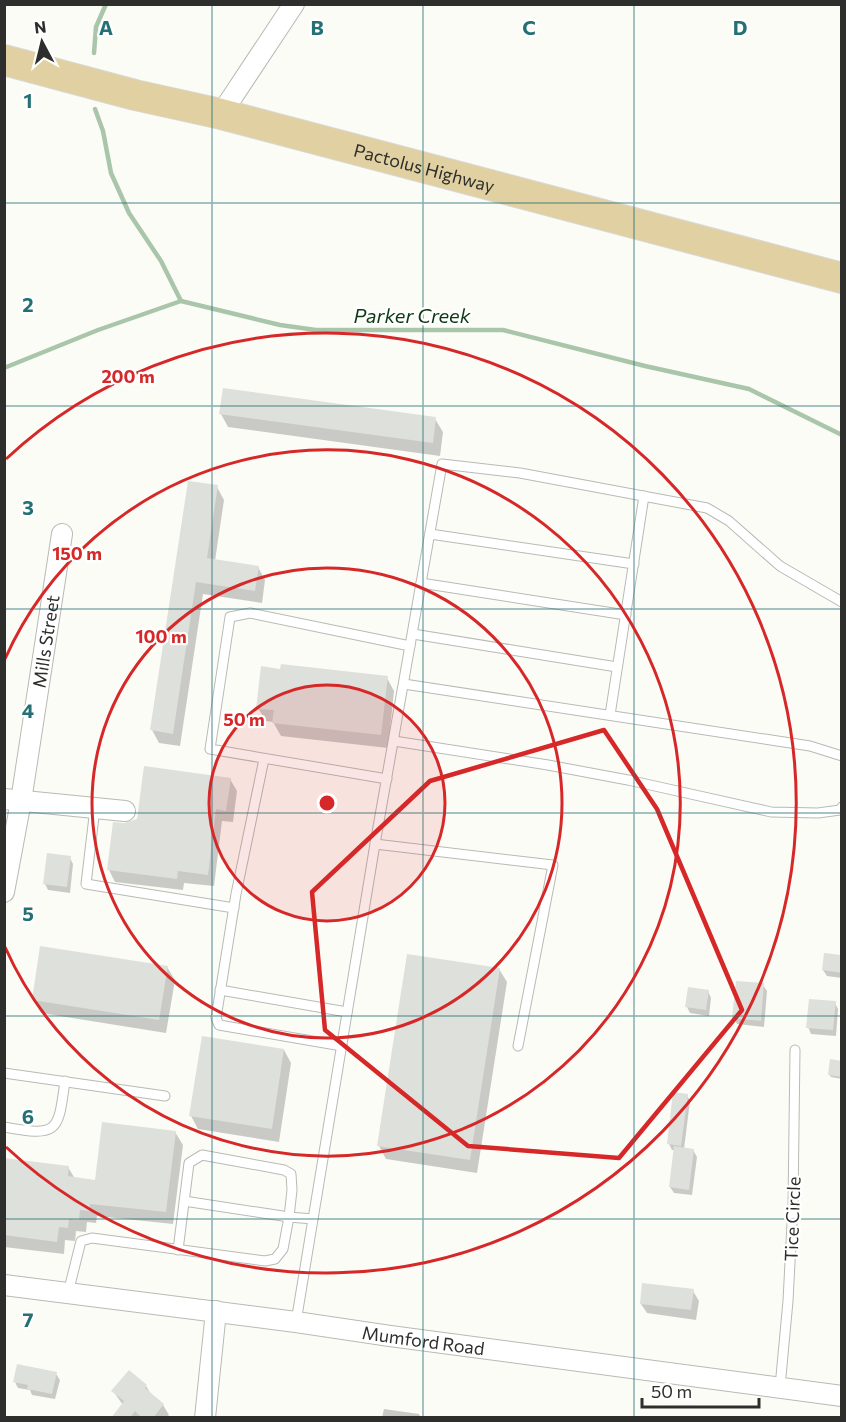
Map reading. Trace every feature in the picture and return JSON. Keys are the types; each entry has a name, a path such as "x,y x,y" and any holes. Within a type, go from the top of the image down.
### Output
{"main road":[{"name":"Pactolus Highway","path":"4,60 221,114 842,278"}],"street":[{"path":"221,114 294,4"},
{"name":"Mills Street","path":"4,892 13,800 62,534"},
{"path":"13,800 125,811"},
{"name":"Mumford Road","path":"4,1285 216,1311 842,1395"},
{"path":"205,1418 216,1311"}],"lane":[{"path":"296,1322 375,844 442,465 520,473 707,508 729,521 780,566 842,602"},
{"path":"610,715 644,496"},
{"path":"430,534 634,564"},
{"path":"421,584 626,615"},
{"path":"387,779 210,749 230,617 250,613 410,646"},
{"path":"412,634 617,667"},
{"path":"404,684 810,747 842,756"},
{"path":"394,741 617,778 771,812 818,813 840,810 842,807"},
{"path":"264,759 234,908 216,1018 219,1025 342,1046"},
{"path":"95,808 86,884 234,908"},
{"path":"375,844 552,866 518,1046"},
{"path":"220,990 347,1012"},
{"name":"Tice Circle","path":"780,1387 793,1215 795,1050"},
{"path":"4,1073 165,1096"},
{"path":"4,1127 48,1131 55,1126 60,1117 65,1082"},
{"path":"68,1293 81,1241 93,1238 178,1250 242,1258 275,1259 284,1249 292,1190 291,1174 285,1170 202,1155 189,1163 178,1250"},
{"path":"184,1201 313,1220"}],"highlighted area":[{"path":"604,730 657,809 742,1010 619,1158 468,1146 325,1030 312,892 430,781"}],"building":[{"path":"223,388 436,417 433,443 219,414"},
{"path":"188,481 218,485 207,558 259,566 255,591 196,582 173,734 150,730"},
{"path":"281,664 388,676 381,735 272,723 274,710 256,709 261,666 280,669"},
{"path":"144,766 231,778 226,811 216,809 208,875 178,871 177,879 107,870 113,822 124,823 137,819"},
{"path":"47,853 71,856 67,887 43,884"},
{"path":"40,946 168,966 159,1020 32,1000"},
{"path":"824,953 842,955 842,973 822,970"},
{"path":"407,954 500,968 470,1160 377,1146"},
{"path":"736,981 764,983 761,1021 732,1018"},
{"path":"688,987 709,990 706,1010 685,1007"},
{"path":"809,999 836,1001 833,1030 806,1028"},
{"path":"202,1036 284,1049 272,1129 189,1116"},
{"path":"830,1059 842,1061 842,1077 828,1075"},
{"path":"673,1092 688,1094 681,1146 667,1144"},
{"path":"102,1122 176,1131 166,1212 90,1204 89,1211 80,1210 79,1220 69,1219 68,1228 59,1227 57,1242 4,1235 4,1158 69,1166 68,1176 95,1180"},
{"path":"674,1146 694,1149 689,1190 669,1187"},
{"path":"642,1283 694,1289 691,1310 640,1304"},
{"path":"17,1364 57,1372 52,1394 27,1389 28,1385 13,1382"},
{"path":"129,1370 164,1404 153,1418 142,1418 135,1411 130,1418 111,1418 124,1401 111,1391"}],"waterway":[{"name":"Parker Creek","path":"94,53 96,27 106,4"},
{"name":"Parker Creek","path":"95,109 103,131 111,173 129,213 161,261 181,301 280,325 316,330 503,330 645,366 749,389 842,435"},
{"path":"4,368 98,330 181,301"}]}
